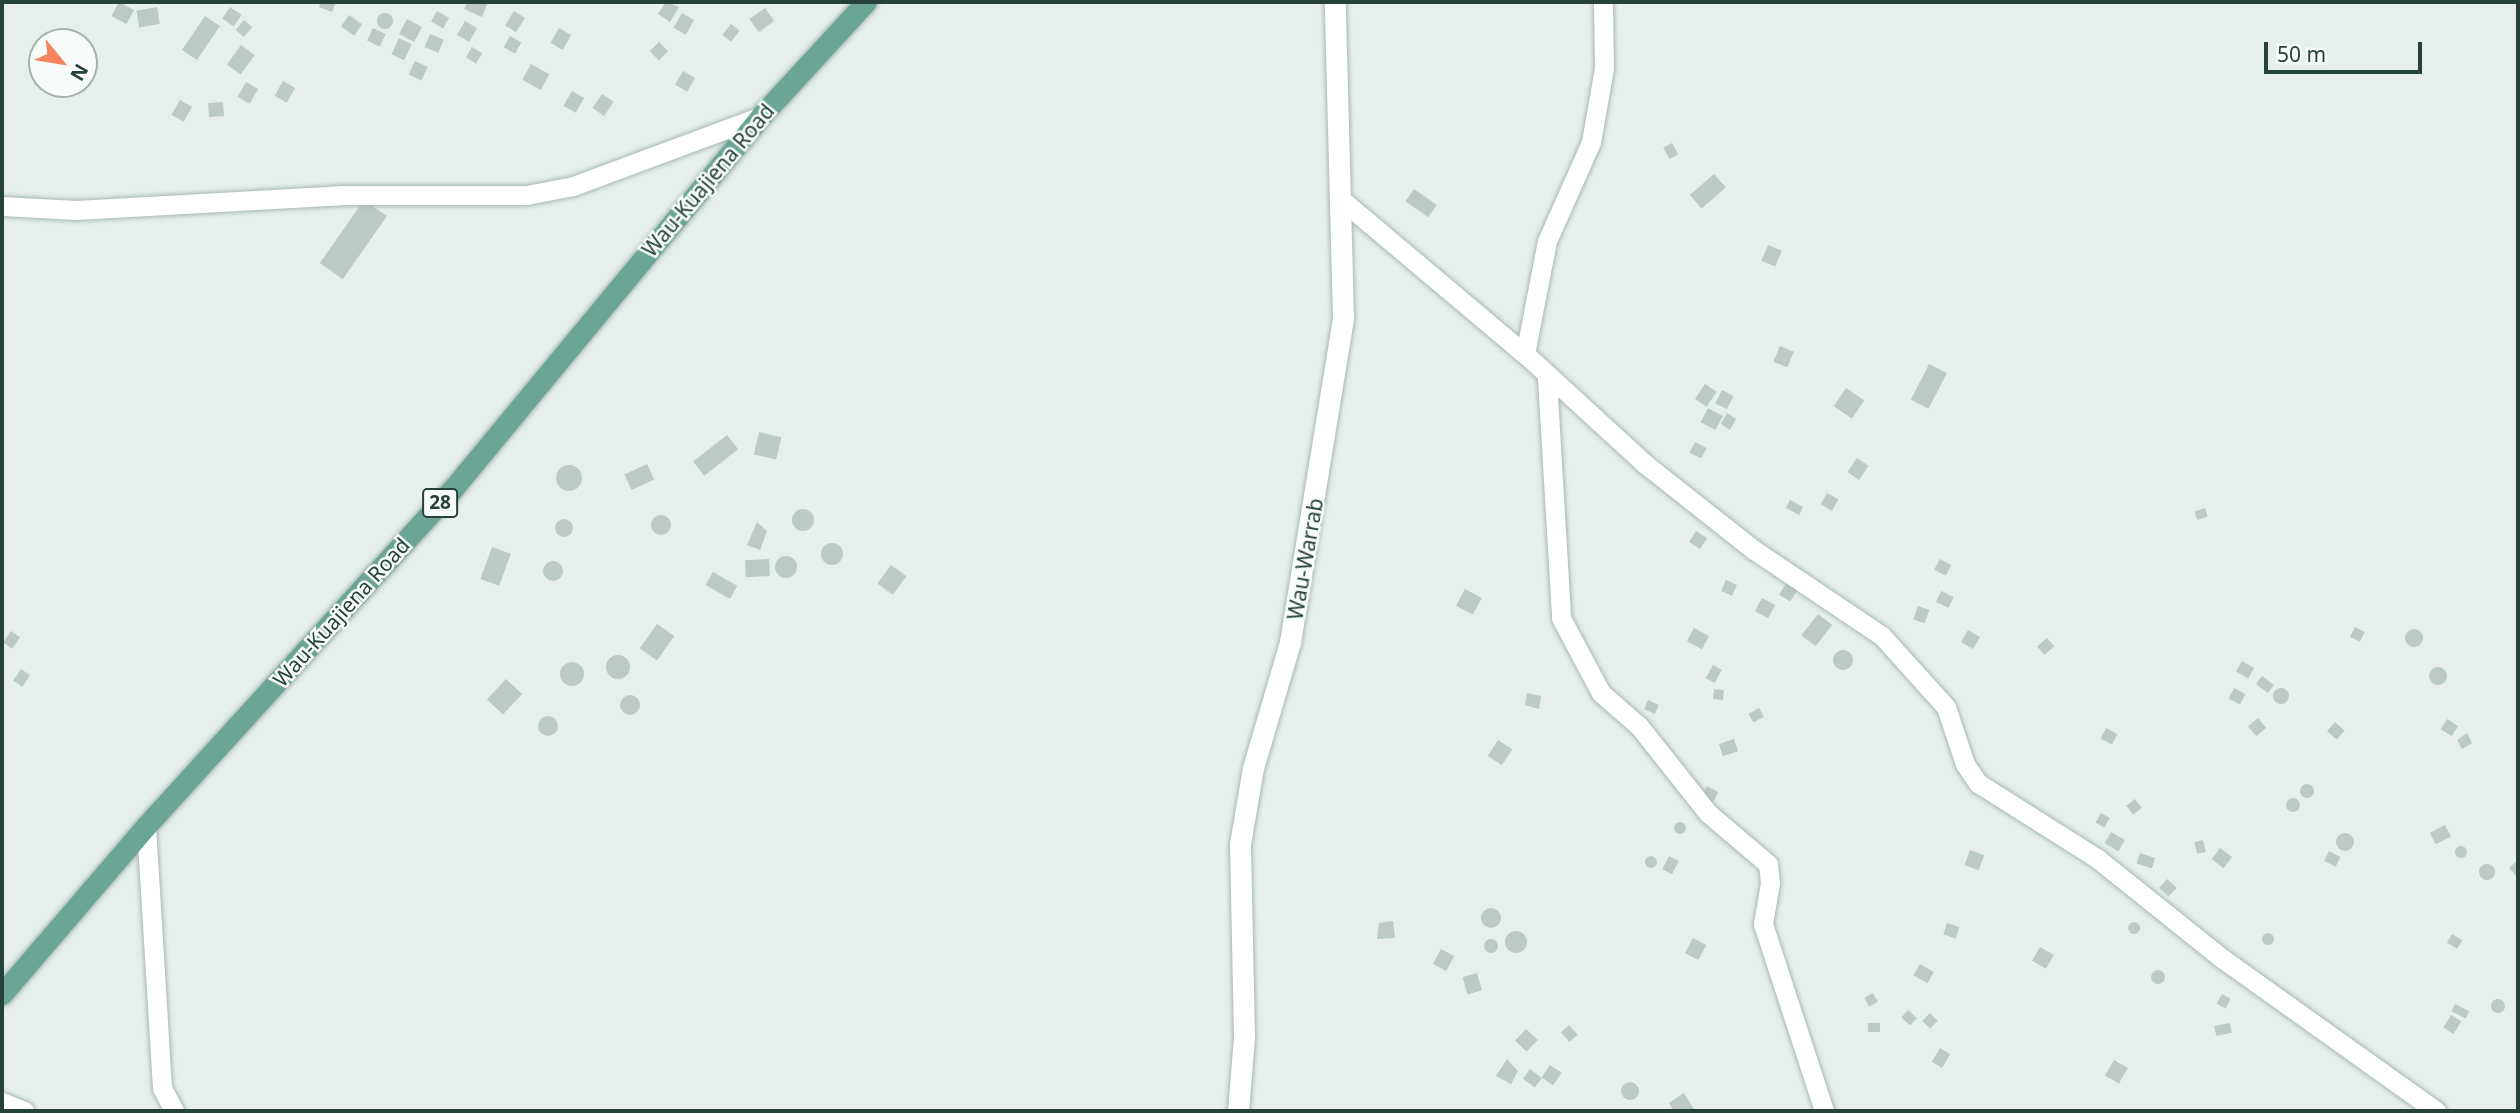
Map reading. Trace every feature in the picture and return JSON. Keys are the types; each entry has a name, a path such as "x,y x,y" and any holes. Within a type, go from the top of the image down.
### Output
{"main road":[{"name":"Wau-Kuajiena Road","path":"2,994 146,826 451,491 761,116 866,2"},
{"name":"Wau-Warrab","path":"1238,1111 1244,1036 1240,844 1256,757 1290,642 1338,369 1345,271 1335,2"}],"street":[{"path":"1525,354 1547,241 1593,130 1604,68 1603,2"},
{"path":"2,206 76,210 341,195 527,195 573,186 761,116"},
{"path":"1343,201 1525,354 1547,379 1754,550 1882,636 1946,707 1965,764 1978,783 2098,859 2223,959 2436,1111"},
{"path":"1547,379 1561,618 1601,693 1639,726 1708,813 1768,864 1770,883 1763,924 1824,1111"},
{"path":"146,826 162,1088 174,1111"},
{"path":"2,1102 24,1111"}],"building":[{"path":"119,2 134,10 126,24 111,16"},
{"path":"321,2 336,2 332,12 319,7"},
{"path":"467,2 488,2 482,17 464,9"},
{"path":"666,2 679,7 670,22 658,14"},
{"path":"157,7 160,24 139,27 136,11"},
{"path":"230,7 242,15 234,26 222,19"},
{"path":"765,8 774,21 759,32 749,19"},
{"path":"437,11 449,18 443,28 431,21"},
{"path":"514,11 525,18 516,32 505,25"},
{"path":"385,13 391,15 391,27 385,29 379,27 377,21 379,15"},
{"path":"682,13 694,20 686,35 674,28"},
{"path":"349,15 362,24 354,36 341,26"},
{"path":"205,16 220,26 197,60 182,50"},
{"path":"407,19 422,27 414,42 399,34"},
{"path":"244,20 252,27 244,37 235,30"},
{"path":"465,21 477,28 469,42 457,35"},
{"path":"731,24 740,31 731,42 722,35"},
{"path":"373,28 386,34 380,47 367,41"},
{"path":"559,28 571,35 563,50 550,43"},
{"path":"430,34 444,40 438,53 425,47"},
{"path":"510,36 521,42 515,54 504,47"},
{"path":"399,38 412,44 404,60 391,54"},
{"path":"659,42 668,51 659,60 650,51"},
{"path":"241,45 255,55 241,74 227,64"},
{"path":"472,47 482,53 476,63 466,57"},
{"path":"415,61 428,67 421,81 409,75"},
{"path":"531,64 549,74 541,90 522,80"},
{"path":"683,71 695,78 687,92 675,85"},
{"path":"283,81 295,88 287,103 274,96"},
{"path":"246,82 258,89 250,104 238,97"},
{"path":"572,91 584,98 576,113 564,106"},
{"path":"602,94 614,102 604,116 592,108"},
{"path":"180,100 192,107 184,122 172,115"},
{"path":"223,102 224,116 209,117 208,103"},
{"path":"1672,143 1678,154 1670,159 1663,148"},
{"path":"1714,174 1726,188 1702,209 1690,195"},
{"path":"1414,189 1437,205 1428,217 1405,201"},
{"path":"364,200 387,216 343,279 320,263"},
{"path":"1768,245 1782,251 1775,267 1761,261"},
{"path":"1780,346 1794,352 1787,368 1773,362"},
{"path":"1929,364 1947,373 1929,409 1911,400"},
{"path":"1705,384 1717,392 1707,407 1695,399"},
{"path":"1846,388 1864,400 1852,419 1834,406"},
{"path":"1722,390 1734,396 1727,409 1715,403"},
{"path":"1708,408 1723,416 1715,430 1700,422"},
{"path":"1727,413 1736,419 1730,430 1721,424"},
{"path":"759,432 781,437 776,460 754,454"},
{"path":"727,435 738,449 704,476 693,461"},
{"path":"1695,442 1707,448 1701,459 1690,453"},
{"path":"1857,458 1869,466 1859,480 1847,472"},
{"path":"647,464 654,479 632,490 624,475"},
{"path":"569,465 578,469 582,478 578,487 569,491 560,487 556,478 560,469"},
{"path":"1827,493 1838,499 1832,511 1821,504"},
{"path":"1790,500 1803,507 1799,515 1786,508"},
{"path":"2205,508 2208,517 2197,520 2195,511"},
{"path":"803,509 813,516 814,520 807,530 803,531 793,524 792,520 799,510"},
{"path":"657,515 665,515 671,525 665,535 657,535 651,529 651,521"},
{"path":"564,519 570,522 573,528 570,534 564,537 558,534 555,528 558,522"},
{"path":"757,522 767,531 760,550 747,545"},
{"path":"1696,531 1707,538 1700,549 1689,542"},
{"path":"828,543 836,543 843,550 843,558 836,565 828,565 821,558 821,550"},
{"path":"492,547 511,554 499,586 480,579"},
{"path":"786,556 794,559 797,567 794,575 786,578 778,575 775,567 778,559"},
{"path":"769,559 770,576 746,577 745,560"},
{"path":"1940,559 1951,565 1946,576 1934,569"},
{"path":"553,561 560,564 563,571 560,578 553,581 546,578 543,571 546,564"},
{"path":"891,565 906,576 893,595 877,584"},
{"path":"713,572 737,586 730,599 706,585"},
{"path":"1726,580 1737,585 1732,596 1721,591"},
{"path":"1787,582 1798,589 1790,602 1779,595"},
{"path":"1465,589 1482,598 1473,615 1456,606"},
{"path":"1941,591 1954,597 1949,608 1936,602"},
{"path":"1762,598 1775,605 1768,618 1755,611"},
{"path":"1918,606 1929,610 1924,623 1913,619"},
{"path":"1818,614 1832,625 1816,646 1801,635"},
{"path":"657,624 674,636 657,661 640,649"},
{"path":"2355,627 2365,632 2360,642 2350,637"},
{"path":"1694,628 1709,636 1702,649 1687,641"},
{"path":"2410,629 2418,629 2423,638 2421,645 2410,647 2405,642 2405,634"},
{"path":"1968,630 1980,637 1973,649 1961,642"},
{"path":"11,631 20,637 12,649 3,643"},
{"path":"2047,638 2054,646 2044,655 2037,647"},
{"path":"1843,650 1850,653 1853,660 1850,667 1843,670 1836,667 1833,660 1836,653"},
{"path":"618,655 629,662 630,667 623,678 618,679 607,672 606,667 613,656"},
{"path":"2242,661 2254,668 2248,678 2236,671"},
{"path":"572,662 580,666 584,674 580,682 572,686 564,682 560,674 564,666"},
{"path":"1713,665 1722,670 1714,683 1706,678"},
{"path":"2438,667 2444,670 2447,676 2444,682 2438,685 2432,682 2429,676 2432,670"},
{"path":"21,669 30,675 22,687 13,681"},
{"path":"2262,676 2274,685 2268,693 2256,684"},
{"path":"506,679 522,694 503,714 487,699"},
{"path":"2234,688 2246,694 2240,705 2229,699"},
{"path":"2281,688 2289,696 2281,704 2273,696"},
{"path":"1714,689 1724,690 1723,700 1713,699"},
{"path":"1527,693 1541,696 1539,709 1525,705"},
{"path":"630,695 637,698 640,705 637,712 630,715 623,712 620,705 623,698"},
{"path":"1648,700 1659,705 1655,714 1644,709"},
{"path":"1759,708 1764,717 1753,723 1749,714"},
{"path":"548,716 555,719 558,726 555,733 548,736 541,733 538,726 541,719"},
{"path":"2258,718 2266,728 2256,736 2248,726"},
{"path":"2447,719 2458,726 2452,736 2441,729"},
{"path":"2335,722 2345,731 2337,740 2327,731"},
{"path":"2106,728 2118,734 2112,745 2101,739"},
{"path":"2467,733 2472,743 2462,749 2457,740"},
{"path":"1734,739 1738,751 1723,756 1719,744"},
{"path":"1498,740 1512,749 1502,765 1488,756"},
{"path":"2307,784 2312,786 2312,796 2307,798 2302,796 2300,791 2302,786"},
{"path":"1707,786 1718,792 1712,804 1701,797"},
{"path":"2293,798 2298,800 2298,810 2293,812 2288,810 2286,805 2288,800"},
{"path":"2135,799 2142,808 2133,814 2126,806"},
{"path":"2101,813 2110,818 2104,827 2096,823"},
{"path":"1675,823 1685,823 1685,833 1675,833"},
{"path":"2445,825 2451,837 2436,844 2430,833"},
{"path":"2111,832 2125,840 2118,851 2104,843"},
{"path":"2345,833 2351,836 2354,842 2351,848 2345,851 2339,848 2336,842 2339,836"},
{"path":"2203,840 2206,852 2197,854 2194,842"},
{"path":"2461,846 2467,852 2461,858 2455,852"},
{"path":"2220,848 2232,857 2224,868 2212,859"},
{"path":"1970,850 1984,855 1979,870 1965,865"},
{"path":"2329,851 2341,857 2336,867 2324,861"},
{"path":"2140,853 2155,858 2152,868 2137,863"},
{"path":"1651,856 1657,862 1651,868 1645,862"},
{"path":"1669,856 1679,861 1672,874 1662,869"},
{"path":"2518,860 2518,878 2509,868"},
{"path":"2484,864 2490,864 2495,872 2493,878 2484,880 2479,875 2479,869"},
{"path":"2167,879 2177,888 2169,897 2159,888"},
{"path":"1491,908 1498,911 1501,918 1498,925 1491,928 1484,925 1481,918 1484,911"},
{"path":"1393,921 1395,938 1377,939 1379,923"},
{"path":"2134,922 2140,928 2134,934 2128,928"},
{"path":"1947,923 1959,927 1956,938 1943,934"},
{"path":"1516,931 1524,934 1527,942 1524,950 1516,953 1508,950 1505,942 1508,934"},
{"path":"2268,933 2274,939 2268,945 2262,939"},
{"path":"2452,934 2462,940 2457,949 2447,943"},
{"path":"1693,938 1706,945 1698,960 1685,953"},
{"path":"1488,939 1494,939 1498,946 1494,953 1488,953 1484,949 1484,943"},
{"path":"2040,947 2054,955 2046,969 2032,961"},
{"path":"1441,949 1454,956 1446,971 1433,964"},
{"path":"1920,964 1934,972 1927,983 1914,975"},
{"path":"2155,970 2161,970 2165,977 2161,984 2155,984 2151,980 2151,974"},
{"path":"1477,973 1482,990 1468,994 1463,977"},
{"path":"1873,993 1878,1002 1869,1007 1864,998"},
{"path":"2222,994 2231,999 2225,1008 2217,1004"},
{"path":"2498,999 2503,1001 2503,1011 2498,1013 2493,1011 2491,1006 2493,1001"},
{"path":"2455,1004 2469,1011 2466,1018 2451,1011"},
{"path":"1908,1010 1917,1018 1910,1025 1901,1017"},
{"path":"1930,1013 1938,1021 1930,1029 1922,1021"},
{"path":"2451,1015 2461,1021 2454,1034 2443,1028"},
{"path":"1868,1023 1880,1023 1880,1032 1868,1032"},
{"path":"2230,1023 2232,1033 2216,1036 2214,1026"},
{"path":"1569,1025 1578,1035 1570,1042 1561,1032"},
{"path":"1526,1029 1538,1040 1527,1052 1515,1041"},
{"path":"1940,1048 1950,1054 1942,1068 1932,1062"},
{"path":"1507,1059 1518,1071 1511,1084 1496,1076"},
{"path":"2114,1060 2128,1068 2119,1084 2105,1076"},
{"path":"1550,1065 1562,1073 1553,1085 1542,1077"},
{"path":"1530,1069 1542,1078 1535,1088 1523,1079"},
{"path":"1630,1082 1636,1085 1639,1091 1636,1097 1630,1100 1624,1097 1621,1091 1624,1085"},
{"path":"1684,1093 1695,1111 1674,1111 1669,1103"}]}
